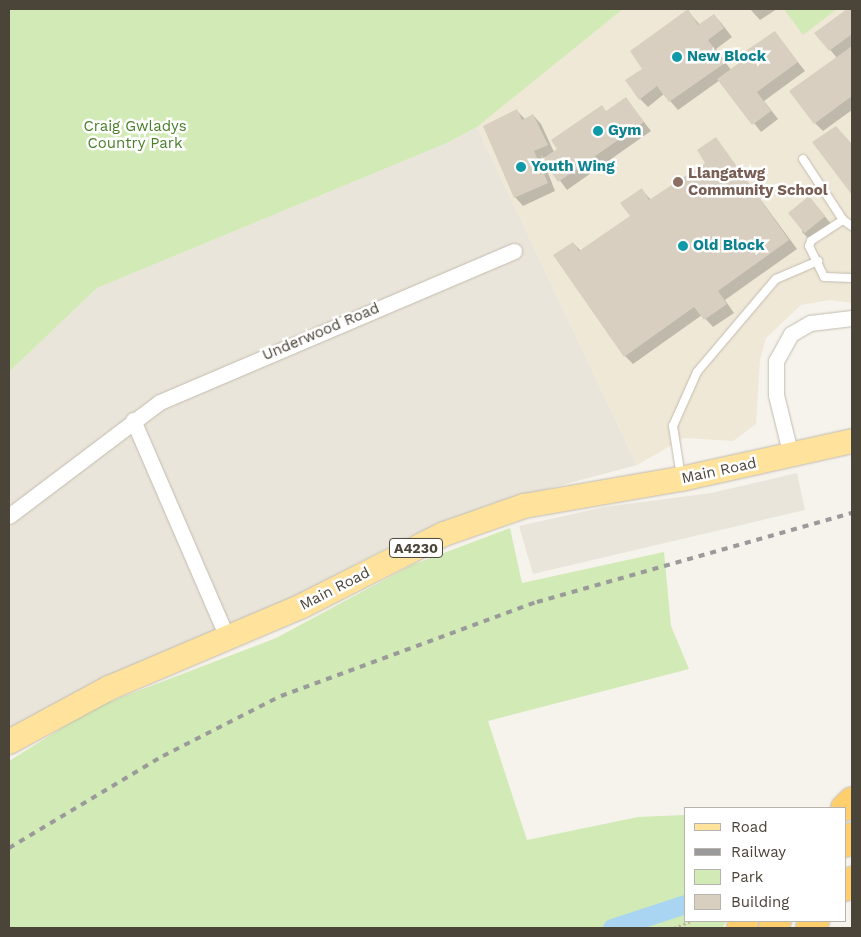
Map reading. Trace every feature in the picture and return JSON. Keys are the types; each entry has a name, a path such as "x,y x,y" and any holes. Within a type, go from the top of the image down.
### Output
{"main road":[{"name":"Main Road","path":"9,742 109,688 228,640 302,606 444,534 471,524 524,506 681,479 792,456 852,441"}],"street":[{"name":"Underwood Road","path":"9,516 133,420 160,402 514,251"},
{"path":"792,456 776,395 776,361 791,334 810,323 852,318"},
{"path":"133,420 228,640"}],"lane":[{"path":"803,158 843,220 852,226"},
{"path":"843,220 811,241 809,246 818,261 824,277 852,278"},
{"path":"681,479 674,426 697,372 776,279 818,261"}],"path":[{"path":"674,928 689,922"}],"shaded area":[{"name":"Llangatwg Community School","path":"623,9 852,9 852,303 830,300 801,305 766,338 760,360 756,424 733,441 684,438 637,465 477,127"},
{"path":"477,127 637,465 491,504 405,538 270,609 47,707 9,732 9,372 97,288 447,143"},
{"path":"797,473 805,510 533,574 519,526 604,507 711,493"}],"green space":[{"name":"Craig Gwladys Country Park","path":"9,9 623,9 477,127 447,143 97,288 9,372"},
{"path":"784,9 837,9 803,35"},
{"path":"510,528 522,583 664,552 671,626 689,669 488,721 527,840 638,817 684,815 684,922 726,922 722,928 9,928 9,761 96,707 276,638 412,565"}],"building":[{"name":"New Block","path":"688,9 698,25 714,14 724,28 708,40 725,63 669,102 657,86 639,100 625,80 642,69 630,51"},
{"path":"847,9 852,9 852,34 829,51 814,33"},
{"path":"775,31 798,62 757,92 771,111 752,125 717,79 742,61 738,56"},
{"path":"852,46 852,96 814,124 789,91"},
{"name":"Gym","path":"626,97 644,122 558,182 542,159 557,149 551,140 602,105 606,111"},
{"name":"Youth Wing","path":"517,109 522,120 533,114 548,145 534,151 548,183 514,198 483,126"},
{"path":"836,126 852,144 852,195 812,142"},
{"name":"Old Block","path":"716,137 789,240 718,291 727,304 704,320 694,307 624,357 553,255 573,242 579,251 630,216 620,203 642,188 649,200 705,163 697,150"},
{"path":"809,196 825,216 804,233 788,213"}],"waterway":[{"path":"612,928 684,904"}],"railway":[{"path":"9,848 163,756 281,696 537,602 852,513"}],"place":[{"name":"New Block","path":"677,57"},
{"name":"Gym","path":"598,131"},
{"name":"Youth Wing","path":"521,167"},
{"name":"Llangatwg Community School","path":"678,182"},
{"name":"Old Block","path":"683,246"}]}
